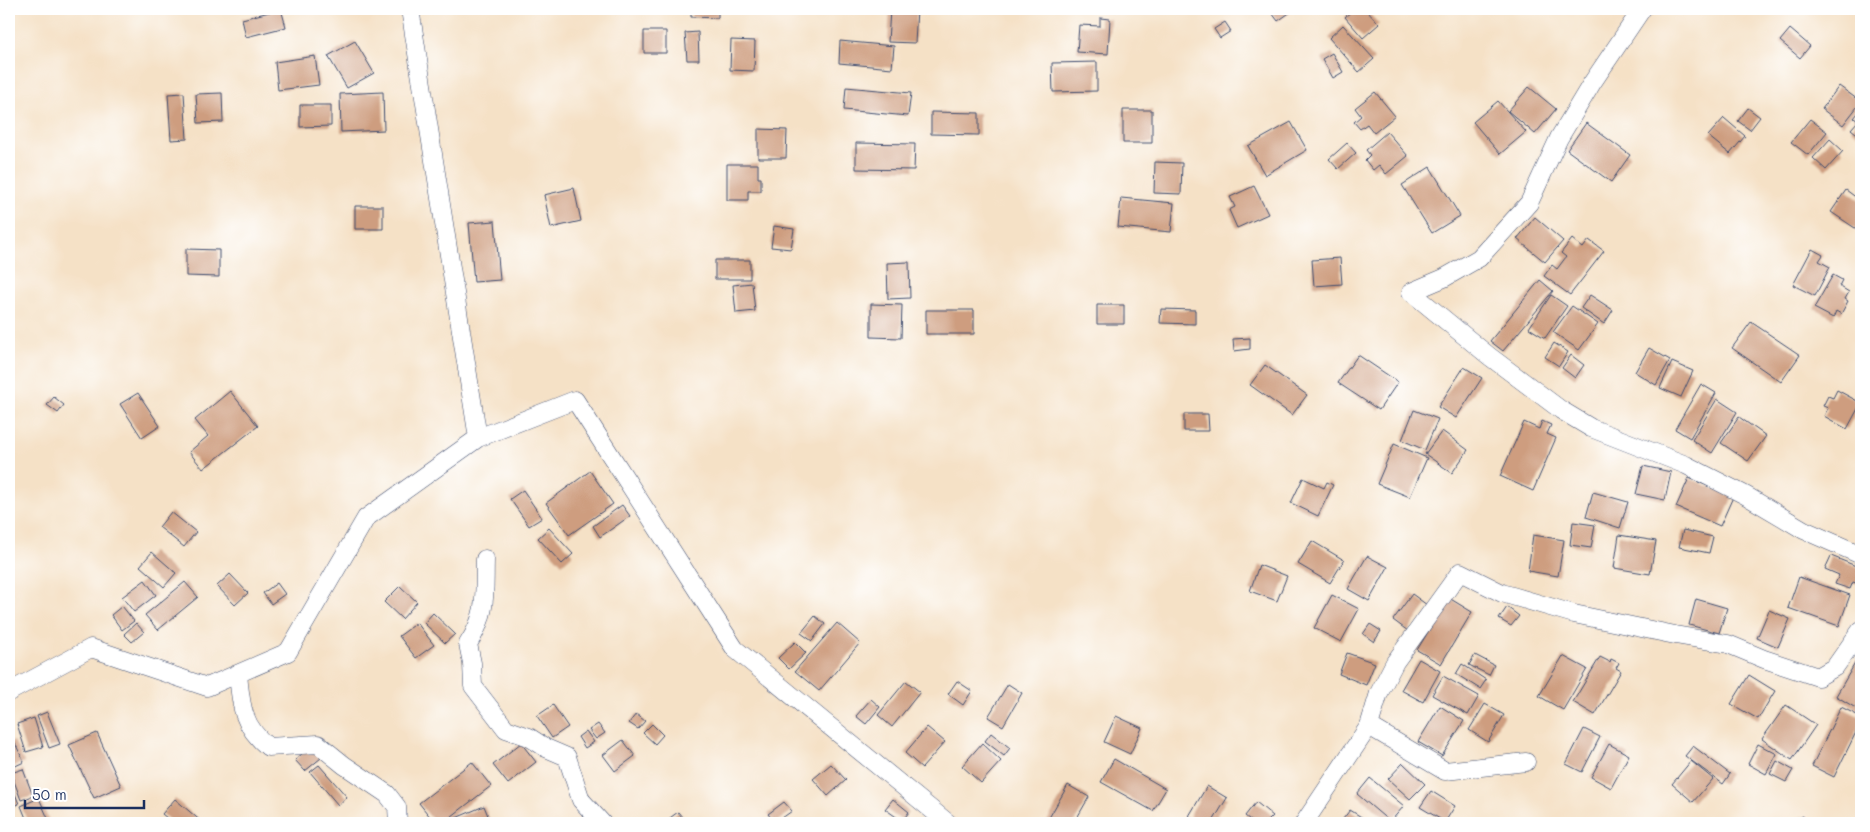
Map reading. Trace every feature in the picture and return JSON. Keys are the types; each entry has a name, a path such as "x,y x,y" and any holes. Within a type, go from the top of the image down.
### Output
{"street":[{"path":"410,9 478,438"},
{"path":"1642,9 1592,83 1559,138 1529,204 1479,258 1444,278 1411,292 1489,356 1561,410 1591,428 1686,465 1744,495 1804,530 1861,555"},
{"path":"9,692 91,648 207,687 288,652 366,518 478,438 575,400 735,649 948,823"},
{"path":"485,559 484,611 478,629 468,644 472,663 472,686 506,729 530,736 546,748 567,757 581,800 602,823"},
{"path":"1304,823 1369,726 1379,693 1395,662 1460,572 1502,593 1574,614 1728,644 1764,659 1818,677 1835,667 1861,630"},
{"path":"238,674 241,708 256,736 268,747 318,744 344,765 387,794 397,807 398,823"},
{"path":"1369,726 1445,771 1526,762"}],"building":[{"path":"281,9 286,27 246,37 242,19"},
{"path":"691,9 718,9 718,18 691,17"},
{"path":"890,9 917,9 915,43 888,42"},
{"path":"1269,9 1295,9 1278,21"},
{"path":"1354,9 1365,9 1379,24 1363,38 1345,17"},
{"path":"1100,18 1110,19 1108,54 1077,52 1079,25 1100,26"},
{"path":"1225,22 1231,31 1220,38 1214,29"},
{"path":"1343,25 1374,59 1359,72 1329,38"},
{"path":"1790,29 1810,46 1800,58 1780,41"},
{"path":"644,31 666,31 666,53 644,53"},
{"path":"698,32 699,60 687,60 685,33"},
{"path":"731,40 755,41 754,71 730,70"},
{"path":"355,41 374,73 347,88 328,56"},
{"path":"840,41 894,46 892,68 839,63"},
{"path":"1332,53 1343,72 1333,78 1322,59"},
{"path":"315,56 319,85 278,90 275,62"},
{"path":"1097,62 1097,91 1053,92 1052,63"},
{"path":"1839,86 1861,102 1843,125 1822,109"},
{"path":"846,87 911,93 908,116 844,110"},
{"path":"1529,87 1556,109 1535,134 1508,111"},
{"path":"383,92 384,130 341,132 340,94"},
{"path":"1375,92 1395,116 1374,133 1367,124 1360,129 1354,122 1361,116 1355,108"},
{"path":"184,93 187,139 171,140 168,94"},
{"path":"222,93 223,122 198,123 196,94"},
{"path":"1498,101 1526,132 1500,154 1473,122"},
{"path":"300,105 331,105 331,126 300,127"},
{"path":"1748,108 1760,117 1750,130 1738,121"},
{"path":"1123,110 1152,110 1152,143 1123,143"},
{"path":"931,112 979,113 979,135 931,134"},
{"path":"1858,113 1861,116 1861,137 1851,129 1858,121 1854,118"},
{"path":"1724,118 1745,136 1730,154 1708,136"},
{"path":"1810,119 1827,132 1808,155 1791,142"},
{"path":"1291,122 1307,150 1265,175 1248,146"},
{"path":"1586,123 1630,155 1611,182 1567,150"},
{"path":"758,129 787,130 786,158 758,158"},
{"path":"1387,132 1408,156 1386,174 1379,165 1373,170 1365,160 1370,155 1366,150"},
{"path":"1830,139 1843,151 1826,170 1813,158"},
{"path":"856,143 915,144 914,170 856,169"},
{"path":"1347,143 1356,153 1338,169 1329,159"},
{"path":"1155,162 1182,163 1181,194 1154,193"},
{"path":"727,164 758,164 758,178 761,178 761,191 748,191 748,200 727,200"},
{"path":"1430,167 1460,216 1432,233 1402,185"},
{"path":"1254,186 1268,214 1237,228 1229,210 1235,207 1230,197"},
{"path":"574,188 581,221 551,228 544,195"},
{"path":"1846,190 1861,201 1861,232 1831,212"},
{"path":"1121,198 1174,203 1171,232 1118,227"},
{"path":"355,206 383,206 383,229 355,229"},
{"path":"1535,217 1563,241 1545,262 1517,239"},
{"path":"495,221 500,280 474,282 469,223"},
{"path":"774,226 794,229 791,249 771,247"},
{"path":"1572,239 1583,248 1589,240 1604,251 1570,295 1544,276 1552,265 1557,269 1566,257 1561,253"},
{"path":"186,249 219,250 219,277 186,276"},
{"path":"1812,249 1823,255 1819,261 1830,267 1815,296 1793,285"},
{"path":"1340,258 1342,284 1314,286 1312,260"},
{"path":"715,260 750,260 750,279 715,279"},
{"path":"909,262 910,298 888,299 887,263"},
{"path":"1833,275 1842,280 1839,286 1849,292 1845,299 1848,301 1841,314 1836,311 1833,318 1814,308"},
{"path":"1540,280 1553,291 1503,351 1490,341"},
{"path":"752,283 755,311 736,313 733,285"},
{"path":"1551,295 1567,306 1545,338 1529,328"},
{"path":"1590,295 1613,310 1604,324 1581,308"},
{"path":"871,304 902,305 901,338 871,337"},
{"path":"1097,305 1124,305 1124,324 1097,324"},
{"path":"1572,306 1598,324 1579,350 1553,332"},
{"path":"1161,309 1195,310 1195,324 1160,323"},
{"path":"926,310 974,310 974,334 926,334"},
{"path":"1751,322 1800,355 1781,382 1732,348"},
{"path":"1250,338 1250,349 1234,351 1233,339"},
{"path":"1554,343 1568,352 1559,366 1545,357"},
{"path":"1649,348 1670,360 1656,385 1635,372"},
{"path":"1358,355 1398,382 1379,410 1338,383"},
{"path":"1571,355 1584,365 1575,378 1562,368"},
{"path":"1672,362 1693,371 1681,397 1660,388"},
{"path":"1265,365 1307,395 1292,415 1250,385"},
{"path":"1464,367 1482,378 1456,418 1438,407"},
{"path":"1701,384 1716,393 1690,438 1675,429"},
{"path":"1837,390 1861,403 1847,429 1824,416 1828,408 1823,406 1828,396 1833,398"},
{"path":"230,391 258,426 203,469 189,452 208,436 195,420"},
{"path":"138,393 160,426 142,438 120,404"},
{"path":"54,397 64,405 58,413 47,405"},
{"path":"1717,399 1737,412 1712,453 1692,440"},
{"path":"1414,410 1438,419 1425,450 1402,440"},
{"path":"1184,414 1208,414 1209,431 1184,431"},
{"path":"1739,417 1766,436 1748,461 1721,443"},
{"path":"1542,421 1551,425 1547,434 1556,438 1533,491 1500,476 1524,422 1539,429"},
{"path":"1442,431 1468,450 1452,473 1425,454"},
{"path":"1394,444 1427,458 1410,497 1377,484"},
{"path":"1643,466 1671,472 1665,500 1636,494"},
{"path":"590,471 613,504 569,535 546,503"},
{"path":"1303,478 1324,488 1327,482 1333,485 1318,516 1291,503"},
{"path":"1689,478 1733,497 1720,526 1676,507"},
{"path":"523,490 542,518 529,526 510,499"},
{"path":"1593,492 1628,502 1620,528 1586,517"},
{"path":"622,505 630,516 600,537 593,526"},
{"path":"171,512 196,532 184,547 159,527"},
{"path":"1573,522 1595,525 1591,548 1570,545"},
{"path":"549,528 573,554 562,564 538,538"},
{"path":"1683,530 1713,537 1709,553 1679,547"},
{"path":"1533,535 1564,540 1558,576 1528,571"},
{"path":"1619,535 1656,541 1650,574 1614,568"},
{"path":"1312,541 1344,560 1330,583 1298,564"},
{"path":"152,552 176,573 164,587 140,566"},
{"path":"1367,556 1388,567 1369,601 1348,589"},
{"path":"1831,556 1861,568 1861,585 1853,582 1850,589 1835,584 1839,575 1825,569"},
{"path":"1259,565 1287,576 1277,601 1250,591"},
{"path":"230,574 248,593 235,605 217,586"},
{"path":"1799,577 1850,595 1839,626 1788,608"},
{"path":"145,580 156,595 134,612 122,597"},
{"path":"185,582 198,597 158,630 145,615"},
{"path":"277,583 285,594 271,604 263,593"},
{"path":"400,586 417,602 402,619 384,602"},
{"path":"1412,594 1427,605 1408,631 1393,620"},
{"path":"1332,595 1359,609 1341,642 1314,628"},
{"path":"1449,598 1472,612 1441,664 1417,650"},
{"path":"1696,599 1727,608 1719,633 1689,625"},
{"path":"122,606 134,621 122,630 111,615"},
{"path":"1507,607 1519,616 1511,626 1499,619"},
{"path":"1769,610 1790,619 1778,647 1757,638"},
{"path":"433,613 455,634 445,643 424,623"},
{"path":"815,616 825,624 812,641 801,633"},
{"path":"136,623 144,632 132,642 124,634"},
{"path":"417,623 434,645 416,658 399,636"},
{"path":"837,623 860,643 819,691 795,671"},
{"path":"1370,624 1381,631 1374,642 1363,634"},
{"path":"795,642 806,653 789,669 778,658"},
{"path":"1347,653 1375,663 1366,685 1339,674"},
{"path":"1861,653 1861,706 1859,710 1836,696"},
{"path":"1475,655 1494,665 1489,675 1469,665"},
{"path":"1563,656 1587,669 1563,710 1539,696"},
{"path":"1600,657 1610,662 1611,659 1619,663 1616,668 1621,671 1595,715 1573,702"},
{"path":"1419,659 1440,671 1423,702 1401,690"},
{"path":"1462,664 1486,680 1480,689 1456,674"},
{"path":"1749,675 1775,691 1758,719 1731,704"},
{"path":"1443,676 1479,696 1468,715 1432,695"},
{"path":"906,681 920,692 892,727 878,715"},
{"path":"957,681 972,691 963,705 948,694"},
{"path":"1008,684 1022,693 1003,726 988,717"},
{"path":"871,699 880,707 866,724 856,716"},
{"path":"1485,704 1504,715 1488,742 1469,730"},
{"path":"553,705 568,727 552,738 537,716"},
{"path":"1786,705 1816,725 1792,760 1762,739"},
{"path":"1440,706 1464,721 1442,756 1418,742"},
{"path":"1841,707 1861,717 1861,722 1834,777 1812,766"},
{"path":"47,712 60,744 49,748 37,716"},
{"path":"636,714 645,721 638,729 629,723"},
{"path":"1116,716 1142,728 1130,754 1104,742"},
{"path":"34,718 43,747 26,752 17,724"},
{"path":"598,724 605,733 596,739 589,730"},
{"path":"652,724 663,735 655,744 643,733"},
{"path":"927,727 945,742 922,768 905,753"},
{"path":"1584,729 1600,737 1582,772 1566,764"},
{"path":"586,731 594,742 585,748 578,737"},
{"path":"97,733 121,786 94,798 69,745"},
{"path":"991,733 1010,748 1004,756 985,741"},
{"path":"623,740 635,756 615,771 603,755"},
{"path":"14,741 24,762 9,769 9,743"},
{"path":"521,743 536,762 508,784 493,765"},
{"path":"982,743 1001,761 981,783 962,766"},
{"path":"1609,744 1629,755 1611,788 1591,777"},
{"path":"1758,744 1777,754 1766,774 1748,764"},
{"path":"311,746 321,758 305,771 295,760"},
{"path":"1693,746 1730,774 1723,784 1685,756"},
{"path":"1114,759 1166,789 1153,811 1101,782"},
{"path":"1691,761 1713,779 1693,802 1672,784"},
{"path":"1777,761 1793,770 1786,782 1770,774"},
{"path":"472,762 491,786 443,823 435,823 419,803"},
{"path":"1403,763 1425,784 1410,799 1388,779"},
{"path":"831,764 846,780 828,796 813,779"},
{"path":"319,765 347,797 338,805 310,772"},
{"path":"23,769 33,796 21,800 11,773"},
{"path":"9,778 19,804 9,808"},
{"path":"1370,778 1404,806 1390,822 1357,794"},
{"path":"1068,785 1089,797 1074,823 1046,823"},
{"path":"1207,786 1227,798 1212,823 1200,823 1189,816"},
{"path":"1431,791 1455,806 1445,822 1420,807"},
{"path":"39,798 50,823 28,823 21,806"},
{"path":"175,799 203,823 173,823 162,814"},
{"path":"893,799 909,812 902,821 885,809"},
{"path":"784,802 792,811 775,823 768,814"},
{"path":"1256,802 1273,816 1266,823 1254,823 1245,816"},
{"path":"484,806 491,823 449,823 449,821"},
{"path":"1350,810 1371,823 1350,823 1343,819"},
{"path":"678,812 687,823 663,823"},
{"path":"1803,816 1808,823 1790,823"}]}
